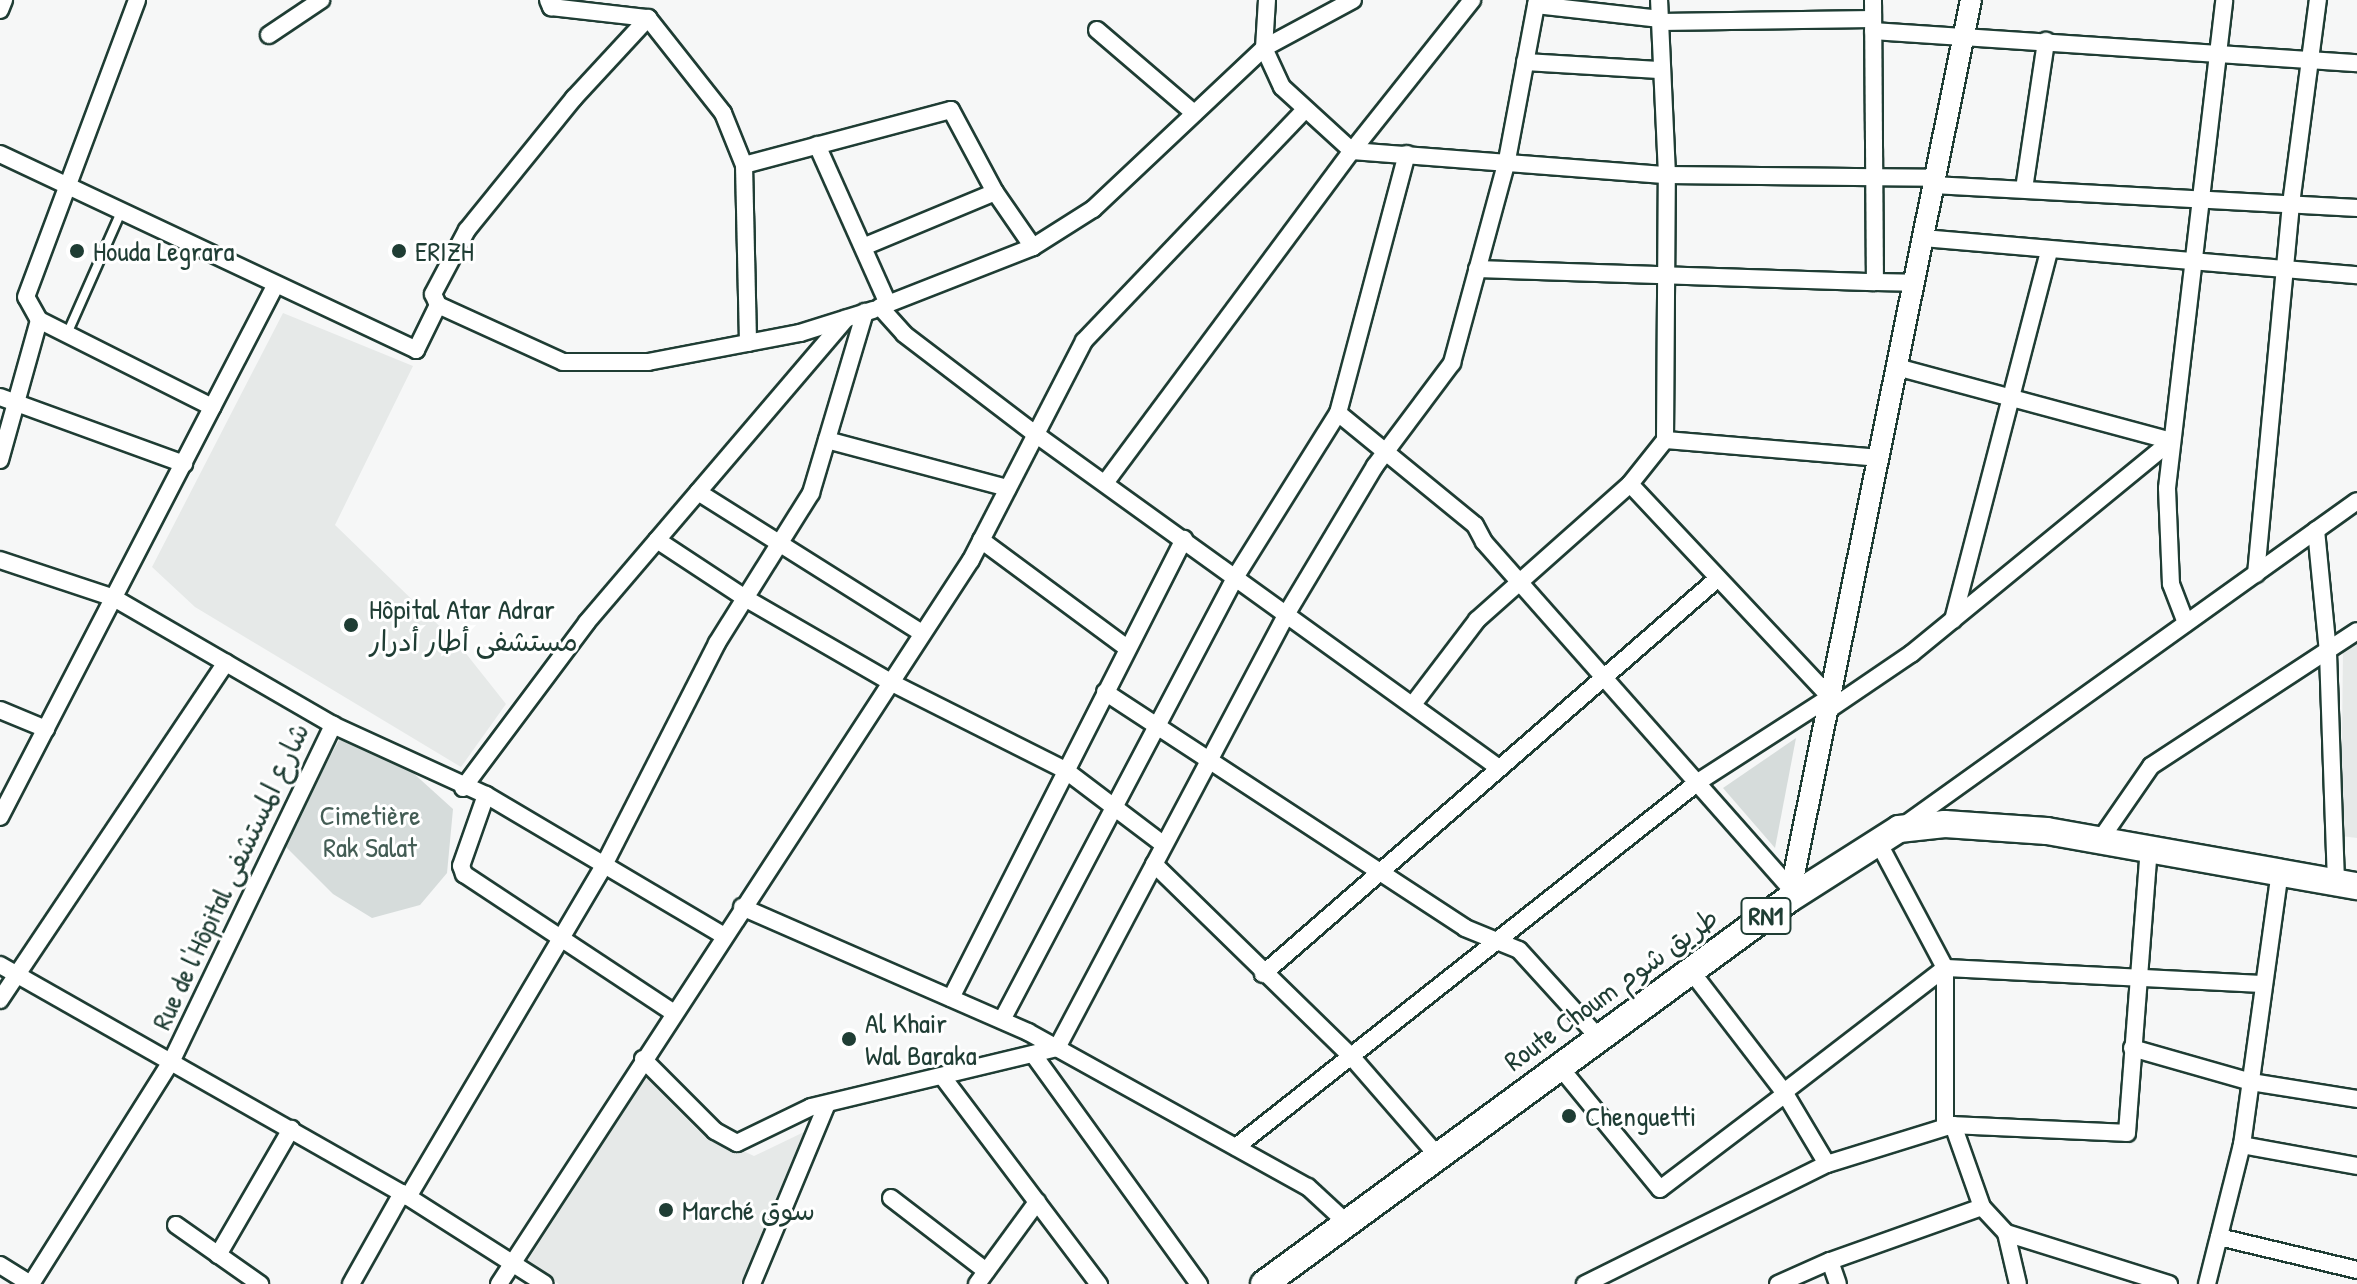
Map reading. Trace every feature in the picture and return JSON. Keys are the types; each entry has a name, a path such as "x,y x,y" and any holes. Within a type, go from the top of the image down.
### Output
{"highway":[{"path":"1888,835 1992,826 2149,847 2346,884"},
{"name":"Route Choum طريق شوم","path":"1266,1283 1691,971 1790,894 1888,835"}],"street":[{"path":"0,10 4,0"},
{"path":"137,0 65,185 26,297 39,320 212,407"},
{"path":"269,35 321,0"},
{"path":"548,0 551,7 648,18 723,113 744,165 748,343"},
{"path":"1267,0 1264,48 1282,87 1304,111 1352,151 1507,160 1667,175 1876,176 2024,189 2357,208"},
{"path":"648,18 574,98 467,230 433,294 438,305 563,362 648,362 748,343 878,308 1033,247 1093,209 1264,48 1353,0"},
{"path":"1105,483 1352,151 1472,0"},
{"path":"1414,703 1477,620 1630,484 1665,440 1667,175 1659,70 1659,0"},
{"path":"1712,0 1715,18"},
{"path":"1873,0 1875,282"},
{"path":"1790,894 1971,0"},
{"path":"2186,623 2171,584 2167,488 2224,0"},
{"path":"2256,574 2291,204 2318,0"},
{"path":"643,1059 715,1131 737,1143 827,1104 1057,1048 1287,613 1386,451 1452,363 1507,160 1537,2 1660,20 1715,18 1873,25 1964,35 2357,63"},
{"path":"1097,30 1194,113"},
{"path":"2024,189 2046,41"},
{"path":"1525,62 1659,70"},
{"path":"744,165 951,110 995,192 1033,247"},
{"path":"499,1284 742,907 892,683 981,540 1084,341 1304,111"},
{"path":"817,145 863,247 878,308 904,334 1034,433 1414,703 1499,768"},
{"path":"0,154 416,350 438,305"},
{"path":"1002,1020 1236,576 1338,413 1407,154"},
{"path":"863,247 995,192"},
{"path":"1923,238 2049,252 2357,275"},
{"path":"1953,620 2049,252"},
{"path":"1477,269 1666,278 1914,283"},
{"path":"0,817 275,286"},
{"path":"351,1284 603,867 717,643 811,493 827,440 878,308"},
{"path":"463,788 657,540 847,318"},
{"path":"0,460 8,400 39,320"},
{"path":"1897,367 2171,441"},
{"path":"8,400 184,464"},
{"path":"1338,413 1475,525 1520,582 1698,782 1790,894"},
{"path":"827,440 1008,488"},
{"path":"1665,440 1878,458"},
{"path":"1236,1147 1698,782 1828,704 1953,620 2171,441"},
{"path":"1630,484 1828,704"},
{"path":"698,492 922,633"},
{"path":"2169,1284 2133,1278 2006,1233 1982,1207 1949,1126 1945,968 1888,835 2357,501"},
{"path":"2316,530 2346,884"},
{"path":"951,998 1184,539"},
{"path":"657,540 745,598 892,683 1065,770 1164,845"},
{"path":"981,540 1127,648"},
{"name":"Rue de l'Hôpital شارع المستشفى","path":"0,560 114,598 333,725 172,1060 31,1284"},
{"path":"1263,974 1717,579"},
{"path":"2100,840 2151,766 2328,653 2357,631"},
{"path":"0,1000 226,663"},
{"path":"1105,692 1383,869 1465,928 1519,950 1599,1038"},
{"path":"0,710 46,729"},
{"path":"333,725 463,788 486,795 724,936"},
{"path":"486,795 461,866 464,874 559,941 674,1013"},
{"path":"1585,1284 1827,1164 1949,1126 2127,1133 2149,847"},
{"path":"1154,864 1263,974 1351,1056 1437,1155"},
{"path":"2207,1284 2242,1145 2280,871"},
{"path":"742,907 1002,1020 1057,1048 1308,1187 1348,1224"},
{"path":"0,965 405,1195 545,1284"},
{"path":"1559,1066 1660,1189 1945,968 2264,984"},
{"path":"1691,971 1785,1093 1827,1164"},
{"path":"2132,1048 2251,1082 2357,1099"},
{"path":"1033,1054 1199,1284"},
{"path":"942,1076 1099,1284"},
{"path":"752,1284 827,1104"},
{"path":"218,1255 291,1129"},
{"path":"2242,1145 2357,1166"},
{"path":"891,1198 982,1278 1037,1202"},
{"path":"1778,1284 1830,1261 1982,1207"},
{"path":"176,1225 260,1284"},
{"path":"2006,1233 2018,1284"},
{"path":"2219,1237 2357,1270"},
{"path":"1830,1261 1838,1284"},
{"path":"0,1265 31,1284"}],"lane":[{"path":"67,334 121,212"}],"shaded area":[{"path":"283,313 413,366 335,525 460,646 506,704 461,767 195,607 152,567"},
{"path":"2357,642 2357,838 2341,836 2343,650"},
{"name":"Marché سوق","path":"646,1077 698,1130 754,1156 804,1132 741,1284 559,1284 526,1263"}],"green space":[{"path":"1796,738 1775,848 1723,788"},
{"name":"Cimetière Rak Salat","path":"339,740 390,752 453,809 447,873 420,905 372,918 333,894 283,844"}],"place":[{"name":"Houda Legrara","path":"77,251"},
{"name":"ERIZH","path":"399,251"},
{"name":"Hôpital Atar Adrar مستشفى أطار أدرار","path":"351,625"},
{"name":"Al Khair Wal Baraka","path":"849,1039"},
{"name":"Chenguetti","path":"1569,1116"},
{"name":"Marché سوق","path":"666,1210"}]}
